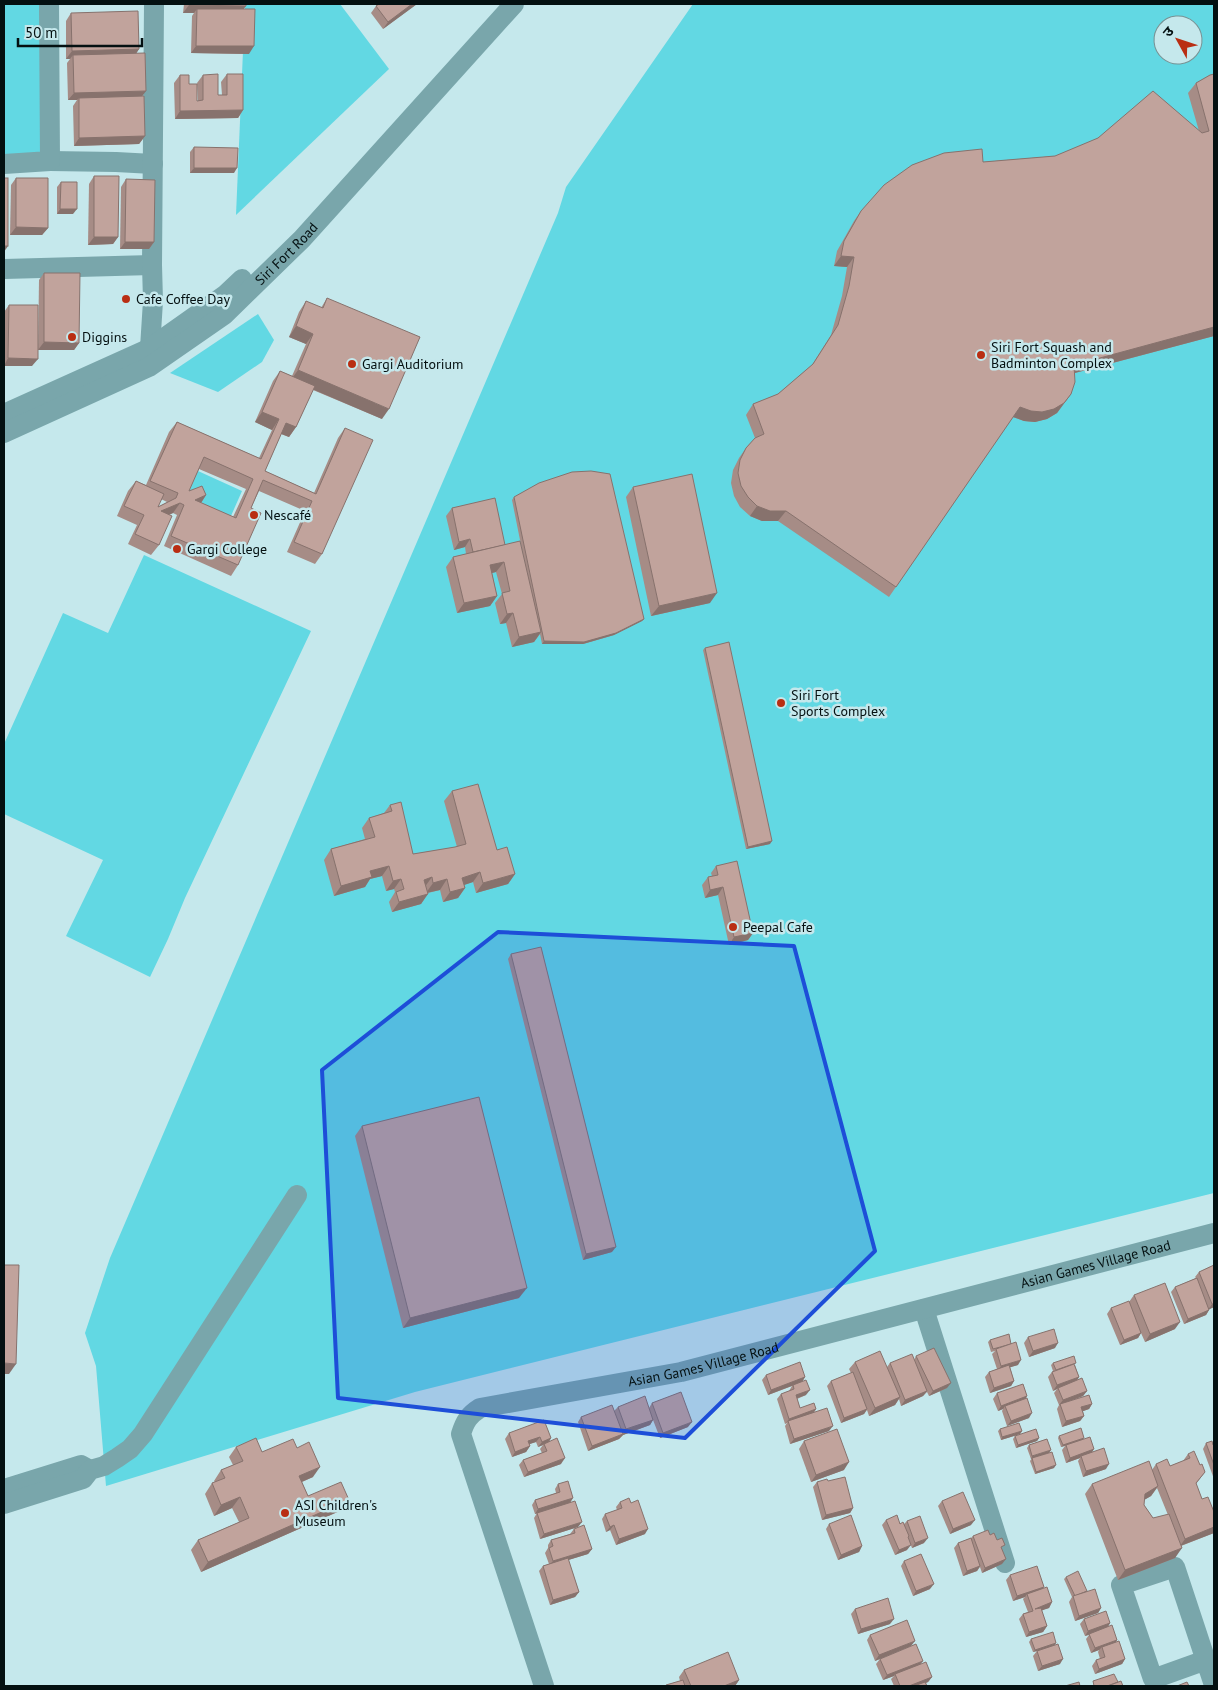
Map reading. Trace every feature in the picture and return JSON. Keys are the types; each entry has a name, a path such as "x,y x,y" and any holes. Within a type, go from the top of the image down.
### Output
{"street":[{"path":"49,4 50,162"},
{"path":"150,348 153,301 154,4"},
{"name":"Siri Fort Road","path":"4,414 150,348 225,295 303,220 498,4"},
{"name":"Siri Fort Road","path":"4,433 149,367 224,315 302,239 514,4"},
{"path":"4,164 116,162 153,164"},
{"path":"4,269 152,265"},
{"path":"4,1504 83,1480 90,1470 104,1466 130,1449 143,1434 297,1195"},
{"name":"Asian Games Village Road","path":"544,1686 461,1434 464,1422 471,1413 480,1408 681,1372 1214,1233"},
{"path":"924,1309 1005,1562"},
{"path":"4,1488 82,1465 90,1470"},
{"path":"1206,1660 1153,1679 1121,1586 1175,1567 1206,1660 1214,1685"}],"highlighted area":[{"path":"498,932 794,946 875,1251 685,1438 338,1398 322,1070"}],"shaded area":[{"path":"4,4 41,4 42,155 4,154"},
{"path":"245,4 340,4 389,69 236,215"},
{"name":"Siri Fort Sports Complex","path":"693,4 1214,4 1214,1193 415,1392 106,1486 96,1366 85,1333 110,1258 558,213 566,187"},
{"path":"258,314 274,340 262,362 218,392 170,373"},
{"path":"198,471 242,491 227,525 203,507 197,491 187,496"},
{"path":"144,555 311,631 185,898 150,977 66,936 103,860 4,814 4,744 63,613 108,633"}],"building":[{"path":"246,4 246,6 189,5"},
{"path":"379,4 412,4 388,22 376,6"},
{"path":"197,9 255,9 254,46 196,46"},
{"path":"138,11 139,49 72,51 71,13"},
{"path":"145,53 146,91 74,93 73,55"},
{"path":"218,74 218,95 227,95 227,74 243,74 243,110 180,111 180,75 189,75 189,84 197,84 197,101 203,100 203,75"},
{"name":"Siri Fort Squash and Badminton Complex","path":"1214,74 1214,327 1074,365 1075,382 1071,394 1064,403 1054,409 1042,412 1020,407 896,587 786,511 770,511 757,506 748,497 741,486 738,473 740,460 746,448 755,438 764,434 753,404 778,394 813,364 838,325 849,286 854,257 841,256 844,241 861,211 884,185 912,165 944,153 982,149 983,162 1055,156 1098,138 1153,91 1202,133 1209,131 1196,83"},
{"path":"144,96 145,136 79,138 79,98"},
{"path":"194,147 238,148 237,168 194,168"},
{"path":"94,176 119,176 118,237 94,237"},
{"path":"4,178 8,178 8,246 4,246"},
{"path":"16,178 48,178 48,228 16,227"},
{"path":"126,179 155,180 154,242 125,242"},
{"path":"61,182 77,182 77,209 60,209"},
{"path":"44,273 80,273 79,343 44,342"},
{"name":"Gargi Auditorium","path":"327,298 420,337 389,409 298,370 313,334 296,326 306,301 323,308"},
{"path":"9,305 38,305 38,359 8,358"},
{"path":"280,371 315,386 296,427 286,423 265,471 316,494 345,428 373,440 322,554 294,542 312,501 263,480 251,508 261,513 238,565 171,536 184,505 180,503 161,511 172,516 159,545 135,534 144,515 124,506 136,481 164,494 158,507 176,498 178,493 150,481 177,422 261,459 279,419 262,412","holes":["204,457 253,479 236,518 195,500 206,495 202,486 189,491"]},
{"path":"591,471 610,474 644,619 616,633 584,642 544,641 514,497 539,483 572,472"},
{"path":"692,474 717,593 659,606 633,487"},
{"path":"495,498 505,545 473,552 470,539 459,542 452,508"},
{"path":"520,541 541,632 519,637 513,613 507,614 502,593 510,591 504,562 490,565 497,596 464,603 453,557"},
{"path":"729,642 772,841 748,847 705,648"},
{"path":"478,784 497,850 507,847 515,874 483,883 480,872 462,878 465,888 450,892 447,879 433,883 432,877 424,880 428,894 399,902 396,892 404,889 401,879 393,881 389,866 370,871 372,877 341,886 331,849 375,837 369,818 392,811 390,805 401,802 413,854 466,844 452,791"},
{"path":"737,861 753,933 734,937 723,887 710,890 708,877 718,875 716,866"},
{"path":"541,947 616,1247 586,1254 511,954"},
{"path":"479,1097 527,1288 410,1318 362,1126"},
{"path":"4,1265 19,1265 16,1364 4,1363"},
{"path":"1214,1265 1214,1304 1212,1304 1199,1272"},
{"path":"1197,1278 1209,1310 1188,1319 1175,1287"},
{"path":"1165,1283 1180,1322 1150,1334 1134,1295"},
{"path":"1129,1301 1141,1333 1124,1340 1111,1308"},
{"path":"1054,1329 1058,1343 1033,1351 1028,1337"},
{"path":"1009,1334 1011,1344 993,1349 990,1340"},
{"path":"1016,1342 1021,1360 1001,1366 996,1349"},
{"path":"934,1348 951,1383 933,1391 916,1356"},
{"path":"880,1351 900,1397 875,1408 855,1362"},
{"path":"912,1354 927,1391 905,1400 890,1363"},
{"path":"1074,1356 1076,1363 1056,1370 1053,1363"},
{"path":"800,1362 805,1377 771,1390 766,1375"},
{"path":"1074,1364 1079,1377 1057,1385 1052,1372"},
{"path":"1009,1365 1014,1381 994,1388 989,1372"},
{"path":"853,1372 867,1409 844,1418 831,1381"},
{"path":"1082,1378 1087,1391 1063,1400 1058,1388"},
{"path":"806,1380 810,1390 796,1395 800,1408 814,1403 816,1409 789,1419 781,1394 794,1389 793,1385"},
{"path":"1023,1384 1027,1396 1001,1406 997,1393"},
{"path":"681,1392 692,1422 663,1433 652,1403"},
{"path":"1089,1395 1092,1404 1081,1407 1084,1416 1066,1421 1060,1404"},
{"path":"645,1396 653,1420 626,1429 618,1407"},
{"path":"1027,1398 1032,1413 1011,1421 1005,1406"},
{"path":"612,1405 623,1434 592,1446 581,1417"},
{"path":"827,1408 833,1426 794,1439 788,1421"},
{"path":"544,1420 551,1438 542,1442 540,1437 528,1441 530,1446 515,1452 509,1433"},
{"path":"1019,1423 1022,1431 1002,1437 1000,1429"},
{"path":"1081,1428 1084,1438 1063,1445 1059,1436"},
{"path":"837,1429 849,1462 816,1475 804,1441"},
{"path":"1036,1429 1039,1438 1018,1445 1015,1436"},
{"path":"1090,1437 1094,1449 1070,1458 1066,1445"},
{"name":"ASI Children's Museum","path":"256,1438 262,1452 293,1439 297,1448 309,1442 320,1467 299,1476 308,1496 341,1482 349,1500 208,1562 198,1540 249,1518 240,1497 221,1505 212,1483 225,1478 221,1470 243,1461 236,1447"},
{"path":"557,1438 565,1458 528,1472 523,1460 547,1451 544,1444"},
{"path":"1047,1439 1051,1450 1032,1456 1029,1445"},
{"path":"1212,1441 1214,1445 1214,1465 1206,1443"},
{"path":"1104,1448 1109,1464 1086,1471 1081,1456"},
{"path":"1194,1451 1205,1472 1196,1483 1202,1499 1208,1497 1214,1512 1214,1527 1185,1539 1156,1464 1167,1459 1170,1466 1190,1458 1188,1454"},
{"path":"1052,1452 1056,1465 1036,1472 1032,1458"},
{"path":"1149,1461 1158,1486 1145,1494 1144,1505 1153,1518 1169,1514 1182,1548 1125,1570 1092,1484"},
{"path":"845,1477 853,1508 826,1515 817,1482"},
{"path":"568,1481 573,1498 538,1509 535,1500 560,1492 558,1484"},
{"path":"963,1492 975,1520 953,1529 942,1501"},
{"path":"629,1498 631,1503 638,1500 648,1529 619,1539 614,1525 610,1527 605,1514 622,1508 620,1502"},
{"path":"575,1501 582,1522 544,1534 537,1513"},
{"path":"851,1515 862,1546 841,1555 829,1524"},
{"path":"897,1515 900,1524 903,1522 911,1545 899,1550 886,1520"},
{"path":"920,1516 928,1538 915,1543 907,1521"},
{"path":"584,1525 592,1549 553,1561 549,1548 553,1546 551,1540 575,1533 574,1529"},
{"path":"988,1530 990,1535 994,1533 997,1540 1002,1538 1005,1545 1001,1547 1006,1559 985,1568 973,1536"},
{"path":"971,1538 980,1566 967,1571 958,1543"},
{"path":"921,1554 934,1584 916,1591 904,1561"},
{"path":"568,1558 579,1592 553,1600 543,1566"},
{"path":"1037,1566 1044,1587 1017,1596 1010,1575"},
{"path":"1078,1571 1087,1591 1075,1596 1066,1577"},
{"path":"1047,1587 1052,1602 1035,1609 1041,1608 1047,1626 1029,1632 1023,1614 1033,1611 1027,1594"},
{"path":"1095,1589 1101,1608 1079,1616 1073,1596"},
{"path":"888,1598 894,1619 861,1629 855,1609"},
{"path":"1106,1611 1110,1623 1088,1631 1084,1619"},
{"path":"907,1620 915,1641 879,1655 870,1635"},
{"path":"1112,1625 1117,1640 1095,1648 1089,1634"},
{"path":"1053,1632 1056,1643 1035,1650 1031,1639"},
{"path":"1119,1641 1125,1659 1099,1669 1096,1660 1105,1657 1102,1647"},
{"path":"916,1644 923,1661 887,1675 880,1659"},
{"path":"1058,1644 1063,1659 1042,1666 1037,1651"},
{"path":"728,1652 739,1680 724,1686 691,1686 684,1670"},
{"path":"926,1662 932,1677 909,1686 900,1686 895,1674"},
{"path":"1114,1674 1118,1682 1107,1686 1094,1686 1093,1681"},
{"path":"683,1680 685,1686 666,1686 666,1685"},
{"path":"1121,1681 1123,1686 1108,1686"},
{"path":"925,1682 927,1686 914,1686"},
{"path":"1079,1682 1080,1686 1065,1686"},
{"path":"1187,1682 1189,1686 1177,1686"}],"place":[{"name":"Cafe Coffee Day","path":"126,299"},
{"name":"Diggins","path":"72,337"},
{"name":"Siri Fort Squash and Badminton Complex","path":"981,355"},
{"name":"Gargi Auditorium","path":"352,364"},
{"name":"Nescafé","path":"254,515"},
{"name":"Gargi College","path":"177,549"},
{"name":"Siri Fort Sports Complex","path":"781,703"},
{"name":"Peepal Cafe","path":"733,927"},
{"name":"ASI Children's Museum","path":"285,1513"}]}
